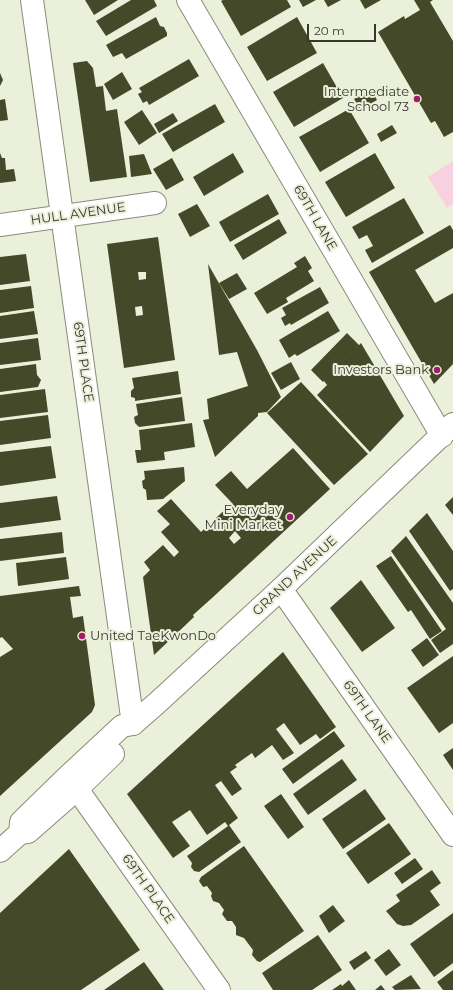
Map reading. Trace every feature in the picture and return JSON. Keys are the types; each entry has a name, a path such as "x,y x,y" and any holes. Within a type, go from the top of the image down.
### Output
{"street":[{"name":"69TH PLACE","path":"32,0 133,724"},
{"name":"69TH LANE","path":"188,0 447,430"},
{"name":"HULL AVENUE","path":"0,225 155,203"},
{"name":"GRAND AVENUE","path":"20,833 20,822 61,783 122,726 133,724 281,589 447,430"},
{"name":"69TH LANE","path":"281,589 453,835"},
{"name":"GRAND AVENUE","path":"0,851 20,833 28,832 77,789 134,734 133,724"},
{"name":"69TH PLACE","path":"77,789 219,990"}],"shaded area":[{"path":"453,161 453,204 447,208 428,177"}],"building":[{"path":"85,0 118,0 94,15"},
{"path":"131,0 154,0 157,6 106,36 96,21"},
{"path":"287,0 291,7 241,36 221,1"},
{"path":"299,0 316,0 303,7"},
{"path":"324,0 341,0 328,7"},
{"path":"360,0 381,0 365,9"},
{"path":"414,0 433,0 430,2 453,41 453,132 444,137 435,121 431,123 378,32 404,16 405,19 420,10"},
{"path":"156,17 160,26 164,27 167,36 126,59 122,53 113,57 106,45"},
{"path":"297,17 317,53 267,81 247,47"},
{"path":"189,59 199,76 149,105 147,101 143,103 138,94 142,92 139,88"},
{"path":"87,61 93,68 96,87 103,86 106,111 117,109 127,177 90,182 73,63"},
{"path":"323,63 343,98 294,127 273,92"},
{"path":"122,72 132,89 113,100 104,84"},
{"path":"0,73 3,80 0,86"},
{"path":"371,89 377,100 360,110 354,99"},
{"path":"5,99 8,120 0,121 0,100"},
{"path":"215,104 225,122 173,152 162,134"},
{"path":"349,109 369,143 320,172 299,137"},
{"path":"142,110 157,133 139,145 124,122"},
{"path":"173,113 178,121 159,133 154,124"},
{"path":"392,125 397,133 381,142 377,134"},
{"path":"0,153 2,158 5,158 6,170 14,169 16,181 0,183"},
{"path":"233,153 244,172 204,196 193,177"},
{"path":"375,153 395,188 346,217 325,182"},
{"path":"144,154 152,174 131,177 129,156"},
{"path":"172,158 184,180 166,190 153,169"},
{"path":"268,194 279,214 230,242 219,222"},
{"path":"404,198 424,233 372,263 365,250 373,246 367,235 359,239 352,227"},
{"path":"197,204 210,226 190,237 178,214"},
{"path":"279,219 287,233 243,260 234,245"},
{"path":"450,225 453,230 453,248 415,270 435,303 453,293 453,364 434,384 369,272"},
{"path":"158,237 175,360 124,368 107,244","holes":["138,272 146,272 146,279 139,280","142,306 143,315 136,316 135,307"]},
{"path":"26,254 30,281 0,285 0,257"},
{"path":"305,256 312,268 308,271 314,281 286,298 288,302 267,314 254,293 297,267 294,263"},
{"path":"208,264 257,350 281,397 267,412 258,413 258,416 215,457 203,420 209,419 207,399 248,386 237,352 219,355"},
{"path":"237,273 247,289 229,299 219,283"},
{"path":"31,286 34,308 0,313 0,290"},
{"path":"320,287 329,303 291,325 290,323 285,326 281,318 286,315 282,308"},
{"path":"34,311 38,334 0,339 0,316"},
{"path":"328,311 340,331 297,356 295,354 289,358 279,340"},
{"path":"347,333 359,345 323,382 311,370"},
{"path":"38,338 41,360 0,365 0,343"},
{"path":"361,343 404,416 370,452 317,395 327,385 324,381"},
{"path":"291,362 300,379 281,390 271,373"},
{"path":"36,364 37,375 41,380 38,387 0,392 0,369"},
{"path":"178,371 181,394 135,401 135,398 131,397 131,391 134,388 132,378"},
{"path":"301,382 368,454 334,485 267,413"},
{"path":"45,389 48,412 0,418 0,395"},
{"path":"182,397 185,421 139,427 135,423 134,417 138,415 136,404"},
{"path":"48,415 51,438 0,445 0,421"},
{"path":"192,423 195,447 164,452 165,460 137,463 135,450 141,450 139,430"},
{"path":"51,446 56,478 0,486 0,452"},
{"path":"293,448 330,489 193,615 194,617 154,655 143,577 150,570 144,562 163,545 174,557 179,552 161,532 170,524 157,511 171,499 201,532 232,503 215,485 231,471 247,489","holes":["266,503 273,510 266,517 259,509","235,531 241,538 234,544 229,538"]},
{"path":"184,467 185,481 163,499 147,500 146,490 143,488 142,481 145,479 144,471"},
{"path":"57,496 61,520 0,528 0,503"},
{"path":"453,497 453,515 445,505"},
{"path":"427,513 453,551 453,589 450,591 409,531"},
{"path":"62,532 64,553 0,561 0,539"},
{"path":"406,536 453,603 453,644 440,653 431,640 446,629 391,551"},
{"path":"391,556 442,631 430,639 411,610 408,612 376,566"},
{"path":"66,557 69,579 18,586 16,563"},
{"path":"361,580 395,628 362,652 330,608"},
{"path":"79,586 81,596 70,597 73,618 83,616 95,705 92,712 0,796 0,657 13,649 2,637 0,638 0,596"},
{"path":"427,638 439,655 423,667 411,650"},
{"path":"283,652 336,727 320,739 316,734 300,745 284,723 276,729 294,753 283,760 272,745 255,758 252,753 235,765 237,767 230,772 242,789 232,796 221,781 215,785 238,818 229,825 241,842 199,872 194,871 191,867 192,863 187,856 228,826 225,822 207,835 190,810 172,822 190,846 173,858 127,794"},
{"path":"453,656 453,723 439,733 407,688"},
{"path":"334,731 345,746 293,784 282,769"},
{"path":"453,748 453,770 443,755"},
{"path":"342,759 357,780 308,815 293,794"},
{"path":"365,789 386,819 343,849 322,819"},
{"path":"281,794 304,827 288,839 264,806"},
{"path":"389,823 411,854 368,884 346,853"},
{"path":"244,846 304,931 260,962 257,961 252,955 253,950 244,938 236,935 236,927 232,921 227,921 222,914 224,910 219,903 213,901 211,896 212,893 207,886 203,887 199,881 201,877"},
{"path":"69,849 140,950 81,990 0,990 0,913"},
{"path":"415,858 423,869 402,884 394,873"},
{"path":"432,870 441,883 430,891 440,905 411,925 403,926 397,924 386,911 400,901 396,895"},
{"path":"333,905 345,921 329,933 319,916"},
{"path":"453,913 453,963 434,977 410,944"},
{"path":"318,935 342,970 312,990 273,990 262,973"},
{"path":"389,949 401,965 386,976 374,960"},
{"path":"366,951 371,958 354,970 349,962"},
{"path":"144,962 164,990 104,990"},
{"path":"453,970 453,990 443,990 437,982"},
{"path":"411,975 421,989 395,990 392,987"},
{"path":"349,980 356,990 332,990 341,984 342,986"},
{"path":"381,985 385,990 375,990"}],"place":[{"name":"Intermediate School 73","path":"417,99"},
{"name":"Investors Bank","path":"437,370"},
{"name":"Everyday Mini Market","path":"290,517"},
{"name":"United TaeKwonDo","path":"82,636"}]}
